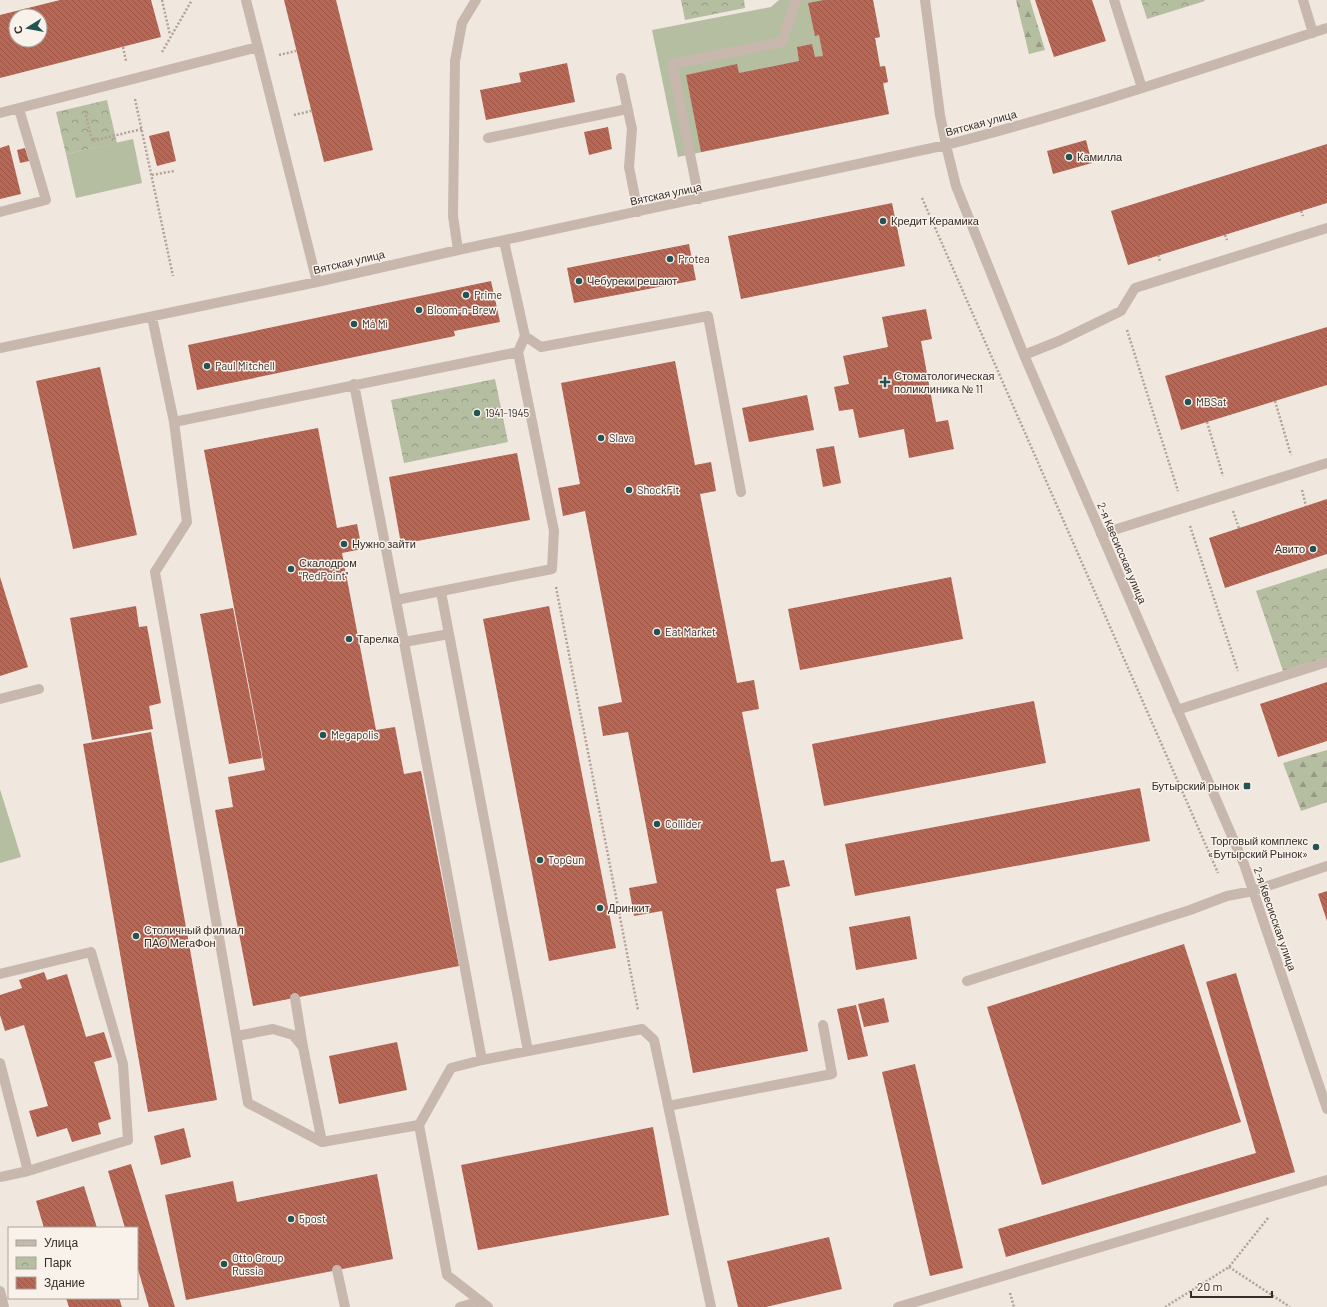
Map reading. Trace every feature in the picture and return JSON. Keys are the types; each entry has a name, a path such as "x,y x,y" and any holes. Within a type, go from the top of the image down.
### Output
{"street":[{"path":"246,0 316,282"},
{"path":"458,250 453,216 455,61 462,23 476,0"},
{"path":"699,199 672,64 782,42 796,0"},
{"name":"2-я Квесисская улица","path":"925,0 946,145 956,186 1024,356 1244,864 1327,1109"},
{"path":"1114,0 1142,88"},
{"path":"1303,0 1313,33"},
{"name":"Вятская улица","path":"0,348 316,282 946,145 994,133 1142,88 1327,28"},
{"path":"0,114 258,47"},
{"path":"621,78 632,129 629,167 638,212"},
{"path":"0,212 46,200 19,109"},
{"path":"488,138 627,109"},
{"path":"1024,356 1059,341 1120,311 1135,288 1327,228"},
{"path":"396,600 552,569 554,531 518,352 525,336 504,241"},
{"path":"525,336 541,347 708,316 740,492"},
{"path":"152,317 174,422 187,522 155,572 248,1103 322,1142 419,1125"},
{"path":"174,422 354,384 518,352"},
{"path":"354,384 482,1060"},
{"path":"1101,534 1327,463"},
{"path":"441,592 528,1051"},
{"path":"404,642 449,634"},
{"path":"1177,710 1327,662"},
{"path":"0,699 39,689"},
{"path":"967,981 1190,910 1226,896 1253,891 1327,866"},
{"path":"0,974 91,952 123,1064 128,1140 28,1171 0,1178"},
{"path":"295,998 322,1142"},
{"path":"668,1106 832,1074 822,1025"},
{"path":"242,1035 273,1029 293,1035 304,1047"},
{"path":"485,1304 447,1276 419,1125 451,1068 482,1060 642,1029 654,1040 711,1307"},
{"path":"0,1064 28,1171"},
{"path":"898,1307 1327,1180"},
{"path":"337,1270 346,1307"},
{"path":"0,1291 4,1307"},
{"path":"460,1307 485,1304"}],"path":[{"path":"162,0 170,36"},
{"path":"149,75 192,0"},
{"path":"123,46 173,276"},
{"path":"83,105 92,141 142,129"},
{"path":"152,175 174,171"},
{"path":"922,198 1218,873"},
{"path":"552,569 642,1029"},
{"path":"1165,1307 1229,1267 1270,1215"},
{"path":"1229,1267 1290,1307"}],"green space":[{"path":"681,0 744,0 745,8 685,20"},
{"path":"779,0 873,0 880,37 875,38 880,66 885,66 888,82 883,84 889,114 678,157 652,30 771,7"},
{"path":"1016,0 1030,0 1045,50 1029,54"},
{"path":"1141,0 1204,0 1205,1 1147,19"},
{"path":"107,100 117,143 66,154 56,112"},
{"path":"133,139 142,183 76,198 66,154"},
{"path":"495,379 508,442 404,463 391,400"},
{"path":"1327,568 1327,657 1283,671 1256,591"},
{"path":"1327,750 1327,802 1301,811 1283,763"},
{"path":"0,789 21,857 0,863"}],"building":[{"path":"60,0 151,0 161,37 0,78 0,15 8,13 8,48 48,48 48,8 28,8"},
{"path":"284,0 336,0 373,150 324,162"},
{"path":"824,0 873,0 880,37 875,38 880,67 885,66 888,82 883,83 889,114 701,152 686,75 737,64 739,73 799,61 797,47 812,44 815,57 823,56 819,35 815,36 808,3"},
{"path":"1035,0 1092,0 1106,41 1054,57"},
{"path":"567,63 575,102 486,120 480,90 521,82 519,73"},
{"path":"608,127 612,149 589,155 584,132"},
{"path":"169,131 176,161 157,166 149,136"},
{"name":"Камилла","path":"1086,140 1092,163 1053,174 1047,151"},
{"path":"1327,144 1327,203 1128,265 1111,211"},
{"path":"9,145 21,194 0,199 0,148"},
{"path":"25,148 29,161 20,163 17,150"},
{"path":"892,203 905,266 741,299 728,236"},
{"path":"689,244 696,280 574,303 567,268"},
{"path":"491,281 500,322 454,331 455,336 197,390 188,345"},
{"path":"926,309 932,339 921,341 936,422 948,420 954,449 909,458 904,429 859,438 853,409 839,411 834,387 849,384 843,356 888,347 882,317"},
{"path":"1327,327 1327,385 1181,430 1165,376"},
{"path":"675,361 695,465 711,462 716,491 700,494 737,683 754,680 759,709 742,712 771,862 784,860 790,886 776,889 808,1051 693,1073 662,911 634,916 629,888 657,883 628,732 603,736 598,707 622,702 585,511 563,516 558,488 580,484 561,383"},
{"path":"100,367 137,535 73,549 36,381"},
{"path":"807,395 814,430 749,442 742,408"},
{"path":"318,428 337,528 357,524 362,549 342,553 376,730 395,727 404,774 421,771 459,966 253,1006 215,810 233,807 228,777 265,770 204,450"},
{"path":"834,446 841,483 823,487 816,449"},
{"path":"517,453 530,520 401,544 389,477"},
{"path":"1327,499 1327,554 1225,588 1209,538"},
{"path":"0,577 28,667 0,676"},
{"path":"951,577 963,639 800,670 788,609"},
{"path":"136,606 139,627 147,626 161,703 149,706 153,729 92,740 70,618"},
{"path":"549,606 616,948 549,961 483,619"},
{"path":"233,608 262,758 229,764 200,614"},
{"path":"1327,682 1327,741 1278,757 1260,704"},
{"path":"1034,701 1046,763 824,806 812,744"},
{"path":"151,732 217,1100 148,1112 83,744"},
{"path":"1140,788 1150,841 855,896 845,844"},
{"path":"1327,891 1327,921 1318,894"},
{"path":"910,916 917,959 856,970 849,927"},
{"path":"1184,944 1241,1122 1042,1185 987,1007"},
{"path":"44,972 47,980 67,974 86,1037 104,1032 112,1057 94,1062 111,1119 98,1123 101,1134 72,1142 67,1128 37,1137 29,1111 48,1106 24,1025 5,1031 0,1015 0,995 22,988 19,980"},
{"path":"1236,973 1295,1172 1006,1257 998,1229 1256,1153 1206,982"},
{"path":"884,998 889,1022 864,1027 858,1004"},
{"path":"856,1005 868,1056 848,1060 837,1009"},
{"path":"397,1042 407,1090 339,1104 329,1056"},
{"path":"915,1064 963,1268 930,1276 882,1072"},
{"path":"653,1127 669,1215 478,1250 461,1165"},
{"path":"184,1128 191,1157 161,1165 154,1136"},
{"path":"131,1164 175,1307 149,1307 138,1269 138,1227 125,1227 108,1171"},
{"path":"377,1174 393,1259 186,1300 165,1195 233,1181 237,1202"},
{"path":"84,1186 97,1227 44,1227 36,1201"},
{"path":"829,1237 842,1289 766,1307 738,1307 727,1261"},
{"path":"66,1299 119,1299 122,1307 69,1307"}],"place":[{"name":"Камилла","path":"1069,157"},
{"name":"Кредит Керамика","path":"883,221"},
{"name":"Protea","path":"670,259"},
{"name":"Чебуреки решают","path":"579,281"},
{"name":"Prime","path":"466,295"},
{"name":"Bloom-n-Brew","path":"419,310"},
{"name":"Má Mì","path":"354,324"},
{"name":"Paul Mitchell","path":"207,366"},
{"name":"Стоматологическая поликлиника № 11","path":"885,382"},
{"name":"MBSat","path":"1188,402"},
{"name":"1941-1945","path":"477,413"},
{"name":"Slava","path":"601,438"},
{"name":"ShockFit","path":"629,490"},
{"name":"Нужно зайти","path":"344,544"},
{"name":"Авито","path":"1313,549"},
{"name":"Скалодром \"RedPoint\"","path":"291,569"},
{"name":"Eat Market","path":"657,632"},
{"name":"Тарелка","path":"349,639"},
{"name":"Megapolis","path":"323,735"},
{"name":"Бутырский рынок","path":"1247,786"},
{"name":"Collider","path":"657,824"},
{"name":"Торговый комплекс «Бутырский Рынок»","path":"1316,847"},
{"name":"TopGun","path":"540,860"},
{"name":"Дринкит","path":"600,908"},
{"name":"Столичный филиал ПАО МегаФон","path":"136,936"},
{"name":"5post","path":"291,1219"},
{"name":"Otto Group Russia","path":"224,1264"}]}
